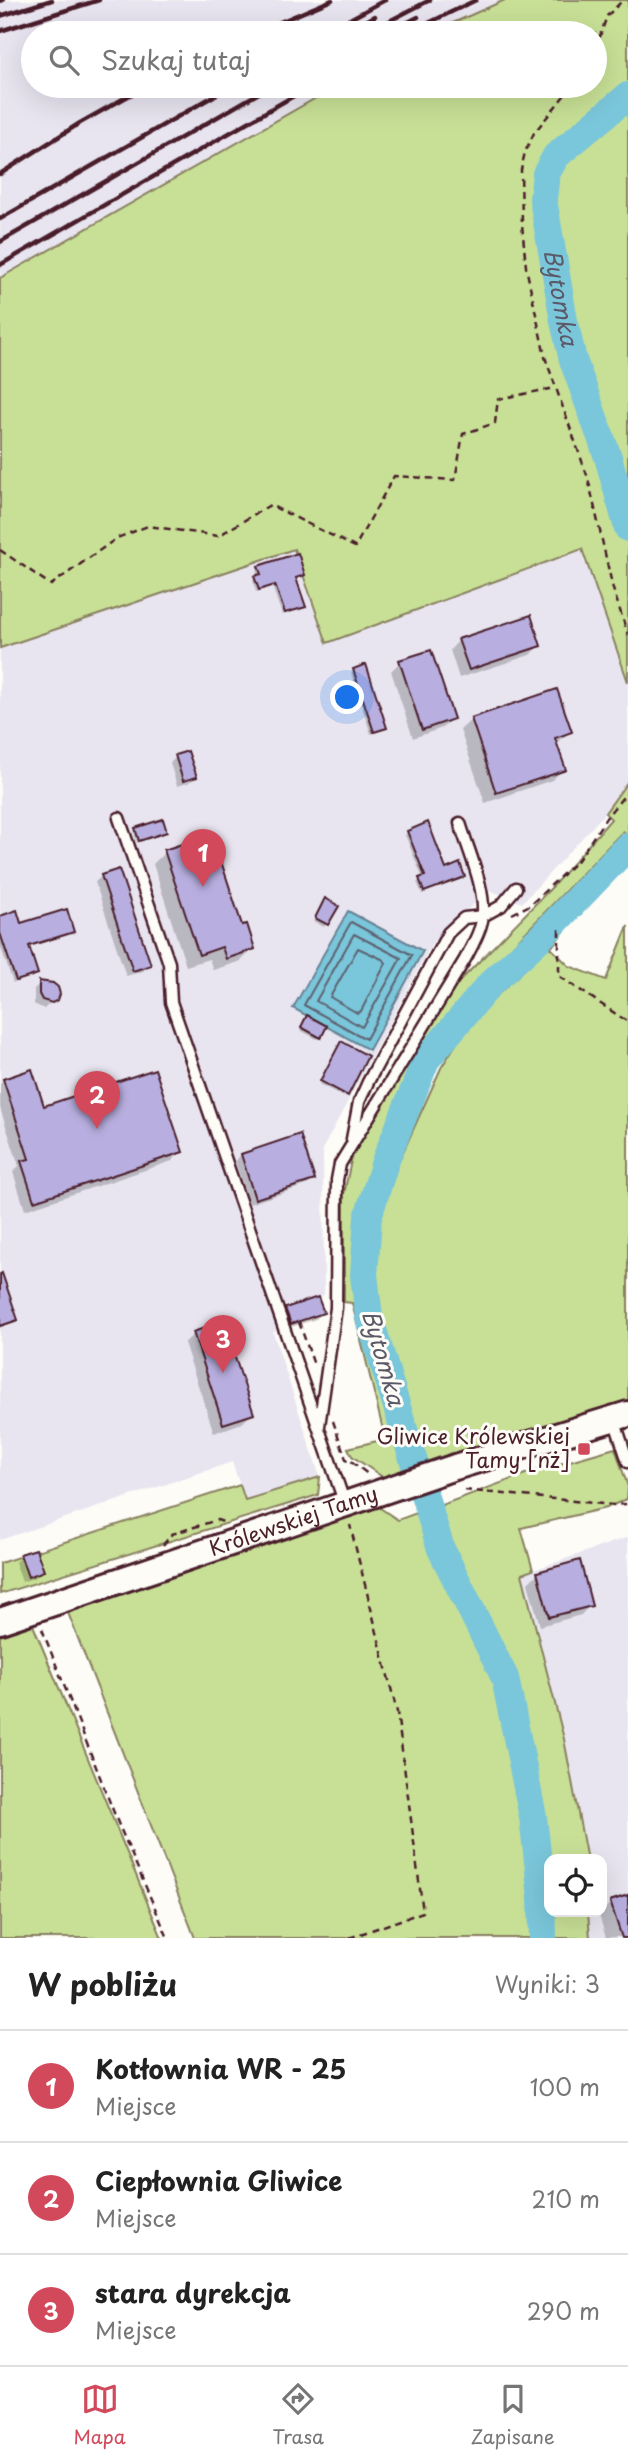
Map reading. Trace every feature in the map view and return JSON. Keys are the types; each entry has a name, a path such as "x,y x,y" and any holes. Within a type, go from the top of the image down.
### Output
{"street":[{"name":"Królewskiej Tamy","path":"0,1621 393,1488 460,1478 621,1417"}],"lane":[{"path":"119,818 169,963 171,1002 345,1504"},
{"path":"319,1427 336,1308 337,1172 351,1143 476,940 483,916 478,879 460,823"},
{"path":"351,1143 357,1111 368,1082 448,933 464,918 483,916 501,906 516,888"},
{"path":"621,1417 628,1462"}],"path":[{"path":"605,21 623,0"},
{"path":"562,98 534,133 525,152 521,170 526,267 535,316 555,388 588,478 613,589 628,635"},
{"path":"0,550 51,585 117,538 148,526 218,536 270,505 355,547 394,476 455,480 463,434 495,423 498,399 555,388"},
{"path":"530,905 578,860 608,815 628,791"},
{"path":"559,929 559,976 628,1022"},
{"path":"460,1478 613,1505 628,1504"},
{"path":"345,1504 397,1712 423,1912 349,1938"},
{"path":"157,1552 172,1534 217,1520 235,1527"},
{"path":"44,1635 118,1823 168,1938"}],"shaded area":[{"path":"0,0 505,0 457,21 21,21 21,98 316,98 0,278"},
{"path":"295,549 327,643 582,549 628,682 628,781 605,813 522,903 489,890 433,942 323,1148 324,1295 282,1309 283,1329 273,1332 320,1477 245,1500 232,1462 0,1540 0,648"},
{"path":"628,1537 628,1938 590,1938 588,1917 607,1917 607,1854 585,1854 564,1739 522,1574"}],"green space":[{"path":"505,0 628,0 628,682 582,549 327,643 294,549 0,648 0,278 316,98 607,98 607,21 457,21"},
{"path":"628,781 628,835 623,831 477,983 421,1055 372,1173 357,1240 361,1304 396,1425 383,1430 352,1303 344,1302 344,1194 352,1156 414,1045 458,983 553,886 611,819 605,813"},
{"path":"571,913 577,915 551,948 569,966 606,980 628,926 628,1404 426,1465 379,1327 374,1297 375,1235 389,1183 441,1068 471,1020 530,964"},
{"path":"402,1435 410,1469 384,1478 352,1456 348,1448"},
{"path":"615,1448 628,1487 627,1499 606,1508 521,1528 533,1570 522,1574 564,1739 586,1854 547,1854 532,1755 510,1664 436,1507 528,1473"},
{"path":"320,1477 318,1495 0,1594 0,1563 240,1485 245,1500"},
{"path":"374,1504 398,1520 422,1511 429,1547 500,1685 519,1798 531,1895 533,1938 195,1938 67,1610"},
{"path":"33,1625 162,1938 0,1938 0,1636"},
{"path":"551,1917 588,1917 590,1938 552,1938"}],"water":[{"path":"348,911 423,951 369,1050 293,1008"}],"building":[{"path":"298,553 305,575 296,578 306,607 285,613 275,585 259,590 254,576 261,574 258,566"},
{"path":"531,615 541,646 469,670 458,639"},
{"path":"431,650 454,719 422,730 399,660"},
{"path":"366,664 387,728 374,732 353,669"},
{"path":"557,689 572,732 555,738 566,770 496,793 471,718"},
{"path":"188,751 197,777 183,781 175,755"},
{"path":"163,819 167,832 139,841 135,828"},
{"path":"428,822 446,869 460,863 465,877 424,892 419,878 425,876 407,831"},
{"path":"212,834 242,925 247,924 255,949 226,959 222,947 199,955 164,850"},
{"path":"119,869 151,965 133,971 101,875"},
{"path":"325,898 339,906 328,925 315,918"},
{"path":"67,909 74,932 29,946 38,974 16,981 0,933 0,916 17,910 21,923"},
{"path":"39,981 53,983 58,987 58,1000 52,1003 42,1000"},
{"path":"307,1015 327,1026 321,1038 301,1027"},
{"path":"341,1041 368,1056 348,1096 320,1081"},
{"path":"32,1069 44,1106 155,1069 183,1152 34,1201 21,1161 29,1159 3,1079"},
{"path":"300,1134 315,1180 255,1199 241,1154"},
{"path":"2,1273 18,1320 0,1326 0,1274"},
{"path":"318,1297 324,1313 291,1324 285,1308"},
{"path":"223,1322 254,1414 223,1424 193,1332"},
{"path":"36,1549 44,1571 28,1577 20,1554"},
{"path":"580,1560 592,1606 549,1617 537,1572"},
{"path":"628,1895 628,1938 622,1938 610,1901"}],"waterway":[{"name":"Bytomka","path":"628,96 556,156 546,174 543,199 573,360 608,457 628,528"},
{"name":"Bytomka","path":"543,1938 542,1897 533,1817 505,1678 441,1549 369,1317 364,1275 368,1217 386,1159 426,1060 491,983 539,939 628,846"}],"railway":[{"path":"0,16 52,0"},
{"path":"32,21 99,0"},
{"path":"282,21 332,0"},
{"path":"346,21 385,0"},
{"path":"389,21 430,0"},
{"path":"433,21 476,0"},
{"path":"366,21 375,16"},
{"path":"410,21 418,17"},
{"path":"0,31 21,24"},
{"path":"0,174 125,98"},
{"path":"0,219 210,98"},
{"path":"0,242 250,98"},
{"path":"0,265 290,98"}],"place":[{"name":"Kotłownia WR - 25","path":"203,887"},
{"name":"Ciepłownia Gliwice","path":"97,1129"},
{"name":"stara dyrekcja","path":"223,1373"},
{"name":"Gliwice Królewskiej Tamy [nż]","path":"584,1449"}]}
